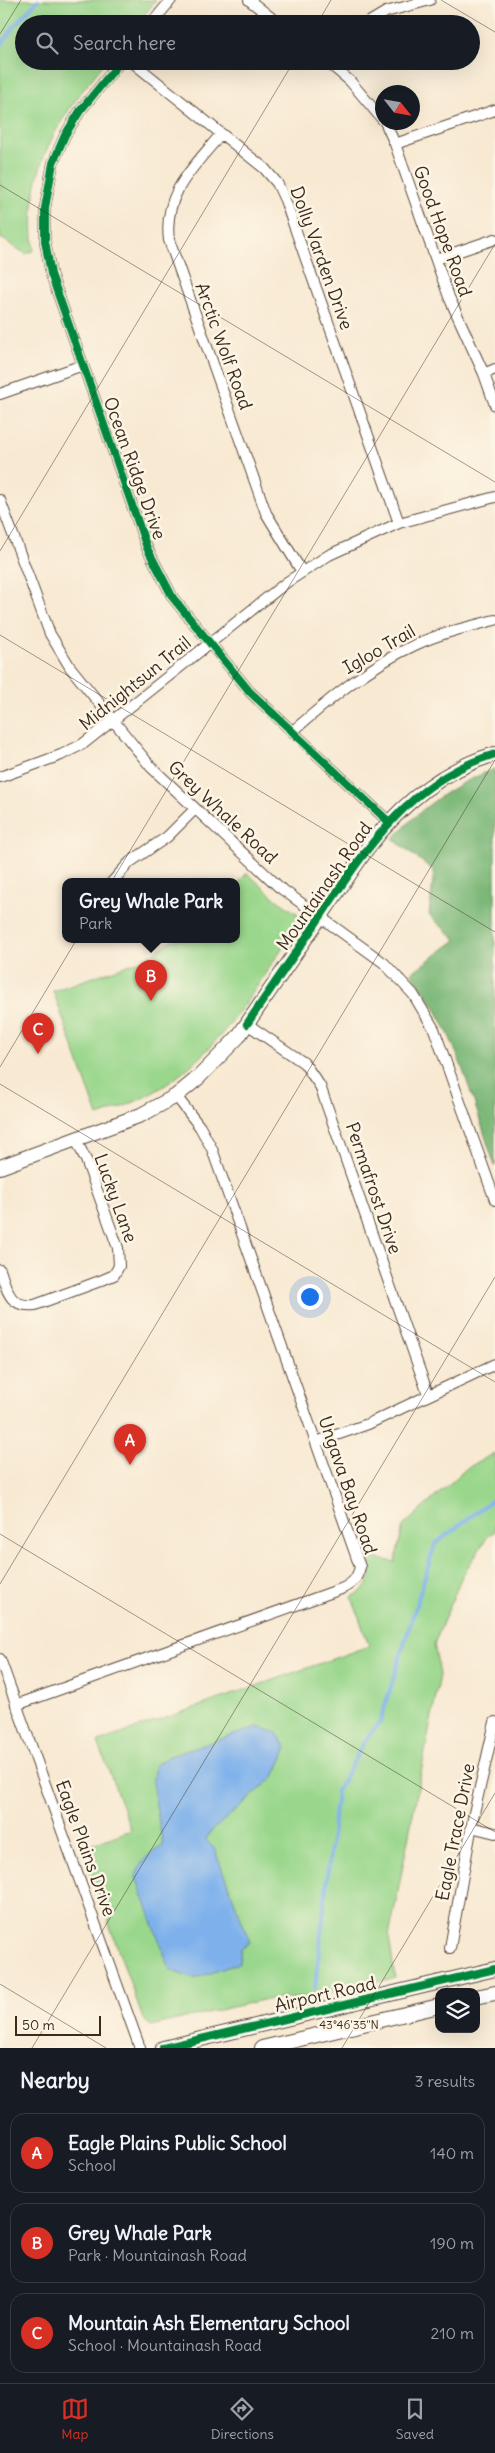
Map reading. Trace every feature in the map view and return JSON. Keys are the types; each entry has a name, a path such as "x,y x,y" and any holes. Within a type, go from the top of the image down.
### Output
{"street":[{"path":"159,15 171,0"},
{"path":"249,0 268,15"},
{"path":"381,15 430,0"},
{"name":"Ocean Ridge Drive","path":"114,70 80,111 58,148 50,177 45,208 45,241 51,274 153,562 173,598 250,692 389,822"},
{"name":"Dolly Varden Drive","path":"142,70 264,168 282,191 399,523"},
{"path":"337,70 350,81 375,111"},
{"path":"395,144 495,110"},
{"name":"Good Hope Road","path":"389,130 449,297 484,374 495,405"},
{"name":"Arctic Wolf Road","path":"220,134 176,192 169,210 169,240 266,513 302,572"},
{"path":"436,260 495,240"},
{"path":"0,394 83,365"},
{"path":"484,374 495,369"},
{"name":"Midnightsun Trail","path":"0,777 72,750 113,721 302,572 349,545 399,523 495,497"},
{"name":"Grey Whale Road","path":"0,500 50,634 70,667 151,767 279,887 384,963 406,985 421,1006 436,1036 495,1200"},
{"name":"Igloo Trail","path":"293,731 343,688 396,654 434,637 495,620"},
{"name":"Mountainash Road","path":"0,1167 141,1115 176,1096 220,1057 247,1024 320,917 389,822 410,802 447,775 469,763 495,754"},
{"path":"116,878 130,862 168,837 195,809"},
{"name":"Permafrost Drive","path":"247,1024 304,1063 320,1086 428,1394"},
{"name":"Ungava Bay Road","path":"16,1704 351,1584 357,1577 360,1568 212,1149 200,1127 176,1096"},
{"name":"Lucky Lane","path":"0,1270 11,1298 24,1306 35,1304 114,1275 119,1266 118,1248 86,1160 76,1140"},
{"path":"316,1442 368,1424 495,1364"},
{"name":"Eagle Plains Drive","path":"0,1660 140,2048"},
{"name":"Eagle Trace Drive","path":"450,1948 471,1827 495,1722"},
{"path":"471,1827 495,1833"},
{"name":"Airport Road","path":"162,2048 495,1969"},
{"path":"480,1996 495,1992"},
{"path":"262,2048 435,2007"}],"green space":[{"path":"0,0 156,0 144,15 15,15 15,70 99,70 72,105 48,147 34,194 32,220 34,250 26,254 0,239"},
{"path":"495,769 495,1166 470,1090 451,1041 427,994 411,973 456,940 429,915 434,871 393,839 427,806 440,797 466,781"},
{"path":"247,873 277,900 298,914 299,922 256,988 224,1031 207,1050 188,1068 151,1094 98,1116 53,991 145,959 168,943 240,943 240,881"},
{"path":"495,1453 495,1531 488,1536 462,1576 434,1644 440,1675 389,1937 395,1978 306,1998 262,2000 151,2026 143,2019 82,1848 131,1830 98,1742 369,1646 352,1597 367,1585 371,1575 369,1557 395,1562 403,1526 467,1468"}],"water":[{"path":"257,1727 276,1732 287,1748 274,1777 209,1833 206,1840 214,1848 250,1942 241,1948 239,1963 194,1979 170,1970 136,1877 140,1866 146,1858 163,1846 152,1782 155,1765 167,1757"}],"waterway":[{"path":"24,15 38,0"},
{"path":"0,47 15,25"},
{"path":"315,1988 337,1791 366,1739 380,1722 435,1544 495,1498"}],"cycle path":[{"path":"114,70 80,111 65,135 53,163 45,208 45,241 51,274 147,548 173,598 250,692 389,822"},
{"path":"247,1024 355,866 393,819 438,781 465,766 495,754"},
{"path":"163,2048 495,1969"}],"place":[{"name":"Grey Whale Park","path":"151,1001"},
{"name":"Mountain Ash Elementary School","path":"38,1054"},
{"name":"Eagle Plains Public School","path":"130,1465"}]}
